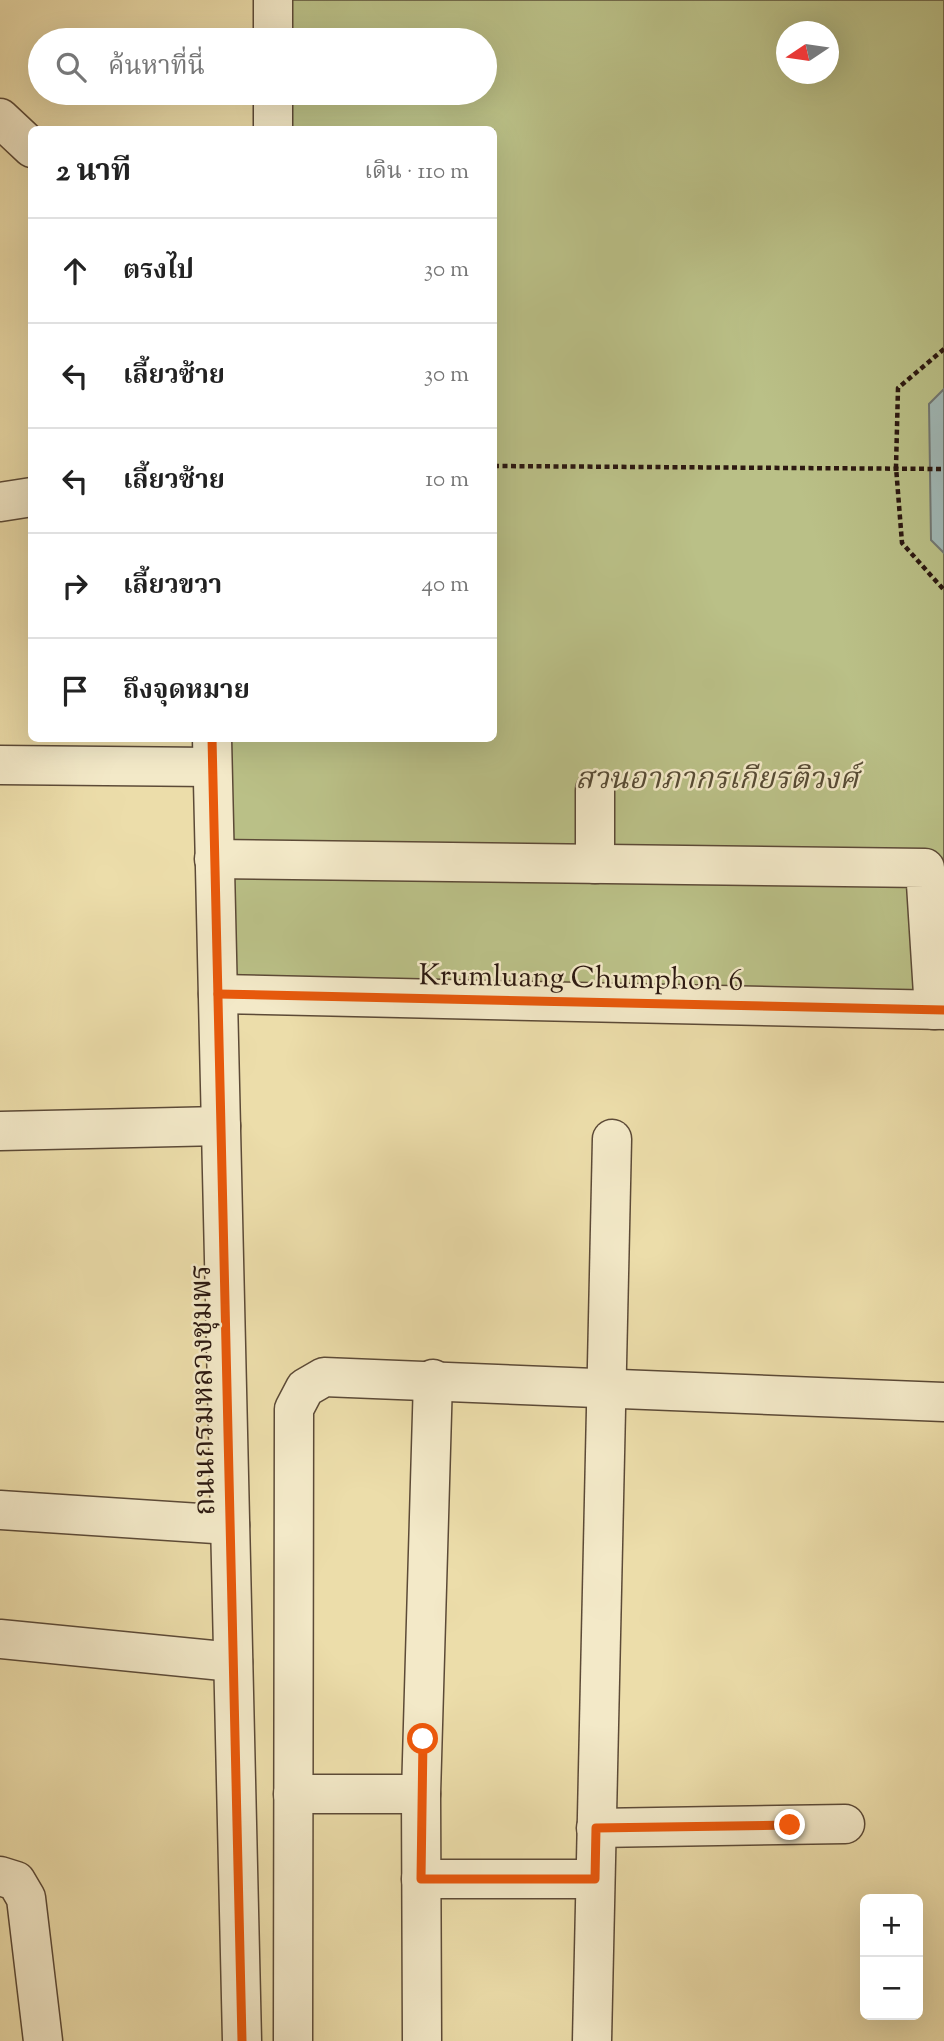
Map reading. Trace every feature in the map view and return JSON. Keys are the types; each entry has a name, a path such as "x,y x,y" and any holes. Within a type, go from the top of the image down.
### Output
{"street":[{"path":"273,0 273,28"},
{"path":"273,105 273,126"},
{"path":"0,118 28,144"},
{"path":"0,502 28,498"},
{"path":"0,765 212,753"},
{"name":"ถนนกรมหลวงชุมพร","path":"212,753 242,2041"},
{"path":"595,790 595,864"},
{"path":"214,859 925,868 939,1010"},
{"name":"Krumluang Chumphon 6","path":"218,994 939,1010"},
{"path":"0,1131 221,1126"},
{"path":"592,2041 612,1139"},
{"path":"293,2041 294,1409 305,1388 324,1377 433,1379 607,1389 944,1402"},
{"path":"422,2041 421,1794 433,1379"},
{"path":"0,1510 230,1525"},
{"path":"0,1639 233,1662"},
{"path":"293,1794 421,1794"},
{"path":"596,1828 845,1824"},
{"path":"0,1876 16,1881 26,1898 43,2041"},
{"path":"421,1879 595,1879"}],"path":[{"path":"944,349 898,388 896,467 902,543 944,590"},
{"path":"497,466 944,469"}],"green space":[{"name":"สวนอาภากรเกียรติวงศ์","path":"277,0 944,0 944,1010 218,994 212,742 497,742 497,126 275,126 275,105 497,105 497,28 276,28"}],"water":[{"path":"944,389 944,553 931,540 929,404"}],"cycle path":[{"path":"212,742 242,2041"},
{"path":"218,994 944,1010"}],"route":[{"path":"423,1739 421,1879 595,1879 596,1828 790,1825"}]}
